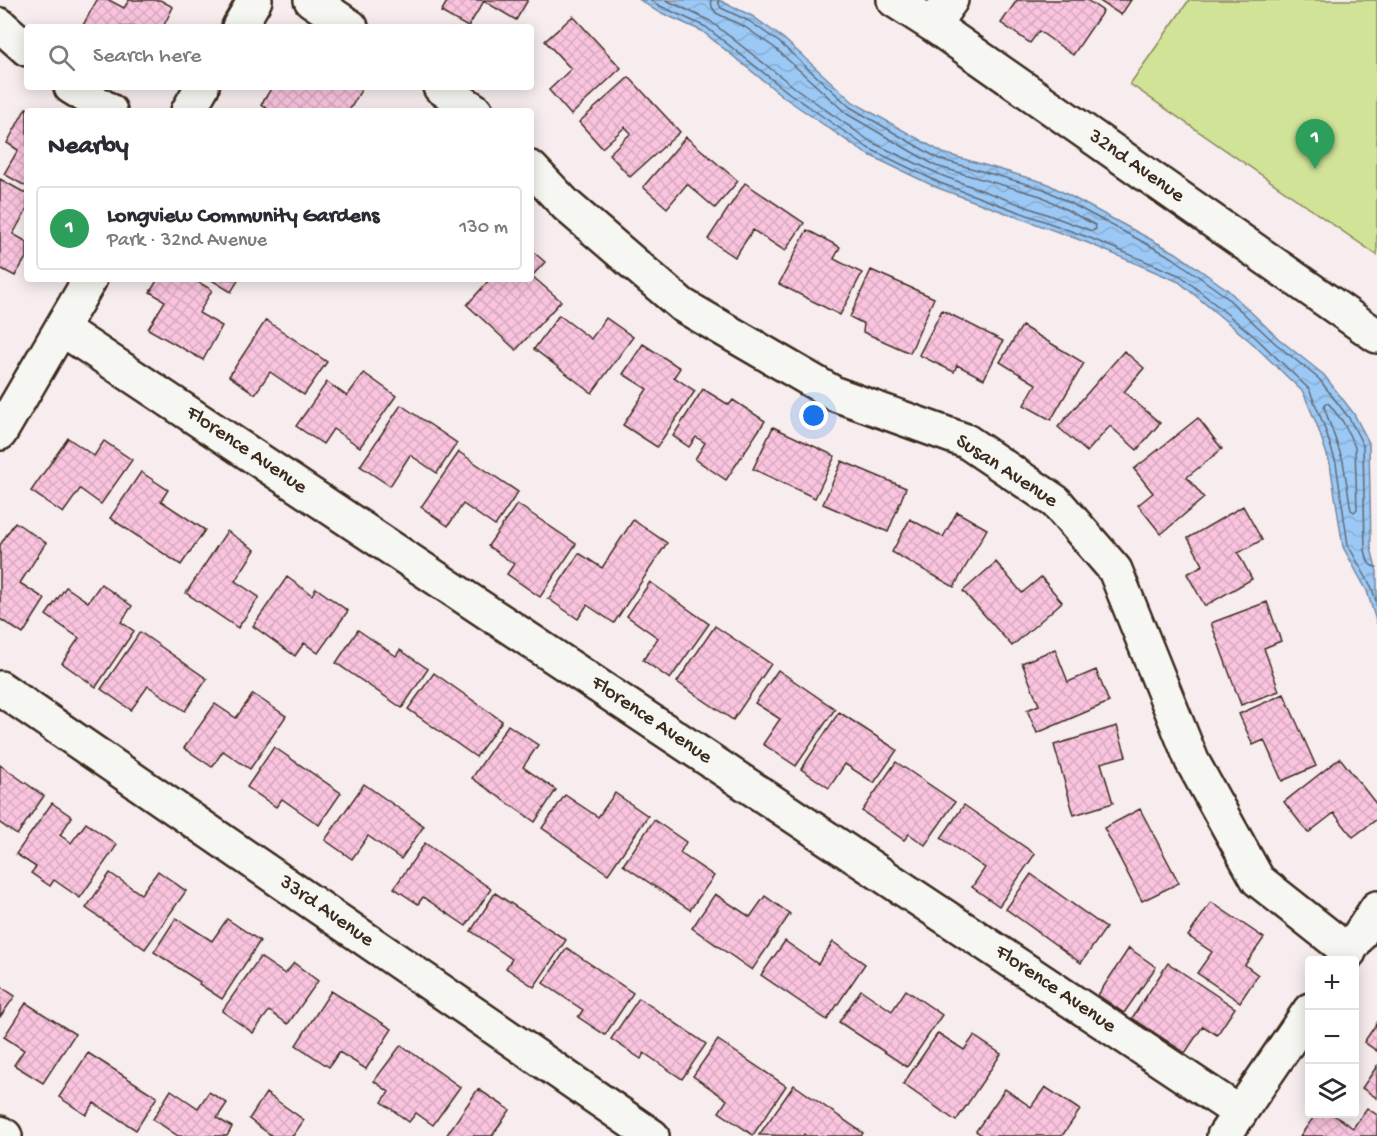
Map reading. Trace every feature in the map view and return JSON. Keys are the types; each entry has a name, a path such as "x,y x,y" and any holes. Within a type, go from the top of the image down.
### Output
{"street":[{"path":"241,24 255,0"},
{"path":"311,0 347,24"},
{"name":"32nd Avenue","path":"894,0 942,13 1377,336"},
{"path":"76,90 105,108"},
{"path":"190,108 200,90"},
{"path":"444,90 472,108"},
{"name":"Susan Avenue","path":"534,171 566,205 682,305 835,394 966,441 1056,502 1115,570 1192,761 1258,880 1346,956"},
{"path":"0,433 88,282"},
{"name":"Florence Avenue","path":"62,329 1232,1124"},
{"name":"33rd Avenue","path":"0,688 652,1136"},
{"path":"1346,956 1377,908"},
{"path":"1232,1124 1305,1017"},
{"path":"0,1133 5,1136"}],"green space":[{"path":"1189,0 1377,0 1377,255 1130,84"}],"water":[{"path":"640,0 719,0 752,16 783,38 853,102 943,153 1046,183 1176,253 1228,290 1279,339 1324,375 1354,414 1369,443 1371,548 1377,572 1377,624 1367,591 1343,547 1330,464 1303,392 1251,342 1179,282 1088,243 938,188 865,153 785,98 702,31 655,10"}],"building":[{"path":"97,0 109,0 124,8 129,0 160,0 173,7 164,24 84,24"},
{"path":"448,0 528,0 516,20 484,1 470,24 463,24 441,12"},
{"path":"1017,0 1087,0 1103,11 1073,55 1039,31 1030,43 1001,23"},
{"path":"1098,0 1131,0 1121,15"},
{"path":"573,16 621,68 571,115 549,90 571,69 545,41"},
{"path":"629,77 680,132 630,177 609,154 631,133 625,127 602,148 579,122"},
{"path":"270,90 361,90 351,108 266,108 261,105"},
{"path":"24,112 24,185 4,174 18,150 7,143"},
{"path":"686,137 738,181 715,208 687,184 667,208 643,187"},
{"path":"0,179 24,192 24,214 13,234 24,240 24,261 15,276 0,268"},
{"path":"745,183 804,223 785,251 753,230 735,257 708,239"},
{"path":"807,230 840,247 834,259 862,273 840,315 779,284"},
{"path":"534,253 545,262 534,274"},
{"path":"871,270 934,298 910,353 863,332 864,324 850,317"},
{"path":"534,278 561,301 516,350 467,305 487,282 534,282"},
{"path":"156,282 198,282 212,290 199,313 222,326 203,360 148,329 165,301 150,292"},
{"path":"215,282 237,282 231,292"},
{"path":"942,310 1003,341 984,379 957,365 954,372 919,355"},
{"path":"559,315 591,339 606,318 633,337 592,393 534,349"},
{"path":"266,320 327,362 304,395 270,372 255,394 229,376"},
{"path":"1022,326 1084,363 1051,420 1024,405 1036,384 1000,362"},
{"path":"643,344 680,368 674,377 695,391 657,447 623,425 647,389 623,374"},
{"path":"1124,351 1144,368 1124,392 1160,423 1137,450 1110,426 1087,452 1058,427"},
{"path":"364,373 396,396 360,447 333,429 323,444 296,426 327,382 347,396"},
{"path":"703,389 729,405 733,400 765,421 726,480 695,459 705,443 696,437 689,447 673,436"},
{"path":"401,405 457,443 437,473 410,455 390,486 360,466"},
{"path":"1198,418 1222,449 1187,477 1204,498 1161,534 1138,505 1153,493 1134,469"},
{"path":"773,427 835,456 815,498 753,469"},
{"path":"68,438 94,456 104,441 132,460 101,504 80,489 63,513 31,491"},
{"path":"459,452 518,492 495,526 463,504 448,526 421,507"},
{"path":"842,461 906,488 888,532 823,504"},
{"path":"141,472 168,490 161,501 205,530 181,565 110,518"},
{"path":"517,504 576,544 540,597 507,574 514,564 488,546"},
{"path":"1243,506 1262,540 1238,553 1252,579 1205,606 1187,574 1203,565 1188,538"},
{"path":"957,512 987,529 954,587 892,552 910,519 943,537"},
{"path":"633,520 667,543 614,623 587,605 578,619 547,598 549,599 579,553 602,568"},
{"path":"15,522 46,543 20,583 45,599 23,634 0,619 0,545"},
{"path":"227,531 255,550 235,581 259,597 238,628 186,593"},
{"path":"996,562 1022,593 1041,577 1062,602 1012,646 963,591"},
{"path":"287,577 312,595 316,588 348,611 318,653 304,643 295,656 253,626"},
{"path":"650,582 709,624 670,679 643,660 658,638 627,616"},
{"path":"101,584 132,606 121,622 134,631 96,687 62,663 79,638 46,615 66,587 88,602"},
{"path":"1267,602 1281,641 1264,648 1279,691 1241,705 1211,623"},
{"path":"715,626 771,664 733,720 677,682"},
{"path":"358,630 396,656 400,650 428,669 402,708 336,663"},
{"path":"140,632 207,679 185,711 148,686 131,710 101,689"},
{"path":"1055,649 1068,682 1096,670 1109,702 1037,733 1027,710 1039,705 1022,663"},
{"path":"778,670 835,709 796,766 763,744 780,719 755,703"},
{"path":"434,673 502,721 476,757 408,709"},
{"path":"253,694 286,716 250,769 223,751 212,767 184,748 215,704 236,718"},
{"path":"1284,694 1316,766 1282,781 1264,740 1253,745 1239,714"},
{"path":"839,712 897,750 874,783 845,764 829,788 801,769"},
{"path":"508,725 538,745 523,767 556,790 535,822 472,778"},
{"path":"1117,726 1126,756 1101,763 1113,803 1074,815 1054,745"},
{"path":"274,747 341,793 319,825 282,799 276,807 247,787"},
{"path":"1340,758 1377,805 1377,819 1353,837 1334,813 1308,833 1284,802"},
{"path":"896,762 955,802 925,845 909,834 904,840 862,811"},
{"path":"0,765 44,796 17,835 0,823"},
{"path":"364,784 424,826 401,859 368,836 352,859 325,840"},
{"path":"615,793 648,816 608,874 542,828 565,795 598,817"},
{"path":"52,803 72,817 60,835 71,843 86,823 117,845 80,898 54,880 50,886 31,873 36,867 16,854"},
{"path":"964,805 1035,854 999,906 972,887 985,868 941,838"},
{"path":"1140,809 1179,883 1142,901 1104,828"},
{"path":"654,820 686,842 680,853 714,876 690,910 623,865"},
{"path":"425,843 491,889 466,926 423,897 418,904 394,888"},
{"path":"158,871 186,891 145,949 86,908 110,873 141,894"},
{"path":"1031,874 1106,928 1081,963 1006,909"},
{"path":"495,893 566,940 534,987 506,968 512,959 471,931"},
{"path":"715,894 750,917 765,896 790,914 752,970 692,928"},
{"path":"1211,902 1264,938 1245,965 1258,975 1240,1002 1197,973 1212,952 1188,936"},
{"path":"176,918 212,941 227,919 260,941 222,999 154,952"},
{"path":"785,941 818,964 833,942 865,964 827,1020 761,975"},
{"path":"567,948 633,993 605,1035 578,1017 583,1010 543,983"},
{"path":"1129,948 1156,967 1124,1013 1098,995"},
{"path":"260,957 285,974 294,963 318,981 288,1024 269,1011 253,1033 222,1011"},
{"path":"1168,963 1235,1008 1217,1035 1203,1026 1185,1053 1132,1018"},
{"path":"0,986 15,996 0,1017"},
{"path":"861,990 892,1011 906,990 942,1015 907,1067 839,1022"},
{"path":"331,991 392,1029 366,1069 339,1052 329,1067 296,1045"},
{"path":"639,998 706,1044 682,1079 644,1053 641,1059 611,1039"},
{"path":"26,1003 75,1034 43,1083 14,1065 24,1050 4,1037"},
{"path":"1377,1023 1377,1051 1364,1042"},
{"path":"938,1033 964,1050 974,1036 1001,1054 956,1121 903,1084"},
{"path":"718,1040 786,1086 753,1135 719,1112 727,1100 693,1076"},
{"path":"401,1045 460,1087 433,1125 416,1113 409,1122 382,1102 389,1092 374,1081"},
{"path":"88,1053 157,1097 136,1130 94,1103 86,1115 59,1097"},
{"path":"1377,1066 1377,1098 1362,1088"},
{"path":"794,1085 863,1133 861,1136 759,1135"},
{"path":"1045,1087 1080,1110 1062,1136 983,1136 976,1131 1005,1089 1031,1107"},
{"path":"478,1089 510,1110 492,1136 446,1136"},
{"path":"171,1090 198,1108 209,1092 227,1103 217,1118 232,1127 227,1136 178,1136 153,1119"},
{"path":"266,1093 304,1120 293,1136 272,1136 249,1119"},
{"path":"1367,1108 1377,1115 1377,1136 1300,1136 1313,1118 1338,1118 1353,1128"}],"place":[{"name":"Longview Community Gardens","path":"1315,169"}]}
